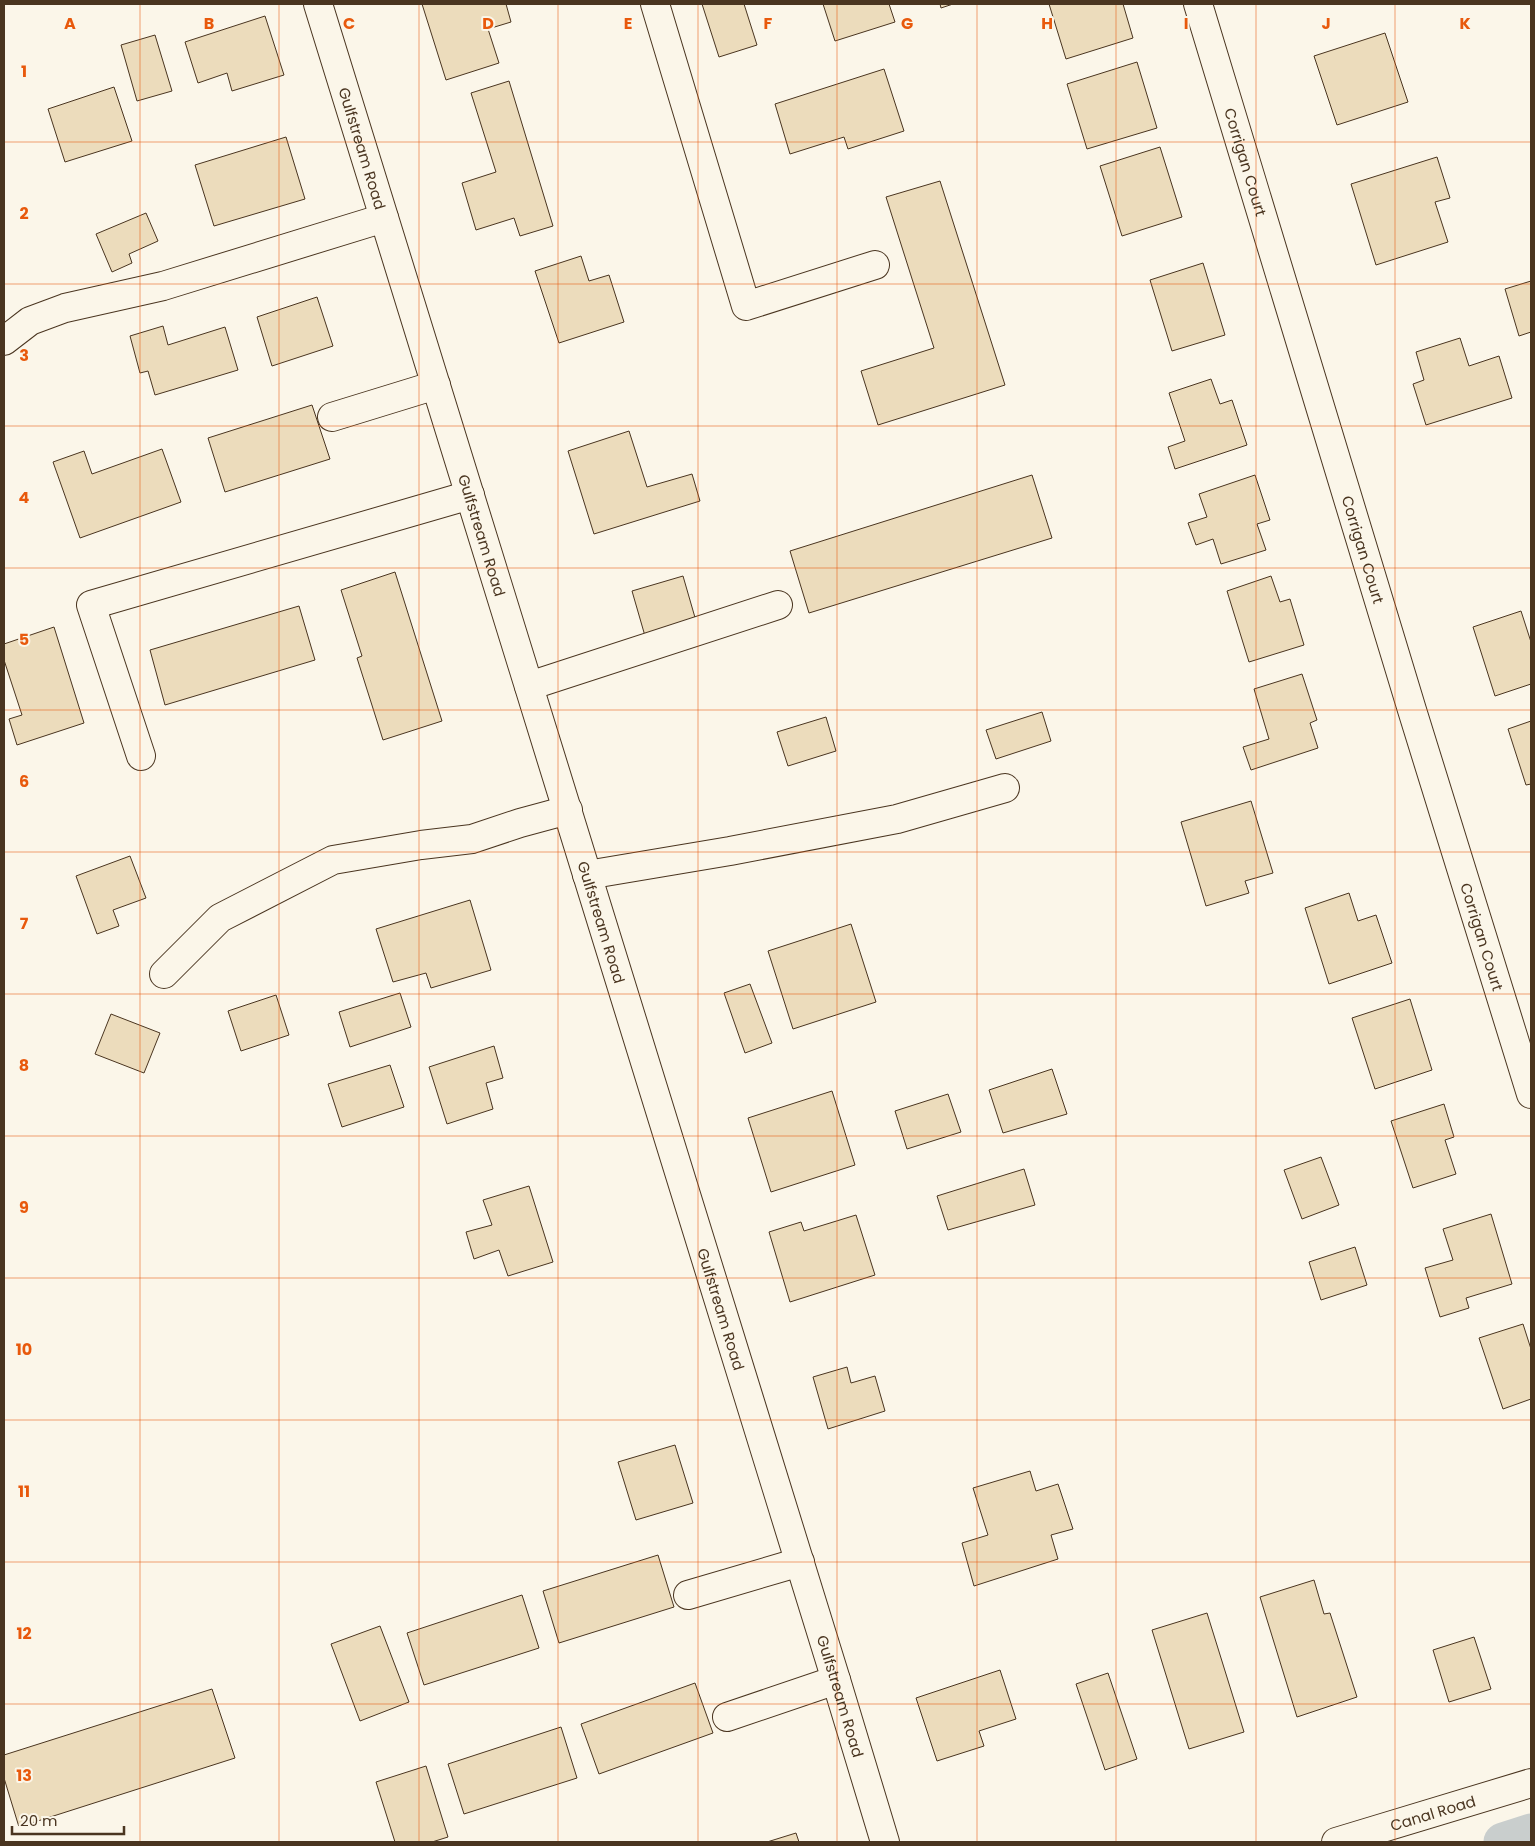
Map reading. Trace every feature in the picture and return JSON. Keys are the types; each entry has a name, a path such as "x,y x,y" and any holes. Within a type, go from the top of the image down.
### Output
{"street":[{"name":"Gulfstream Road","path":"318,4 885,1842"},
{"path":"655,4 746,306 875,265"},
{"name":"Corrigan Court","path":"1198,4 1412,710 1531,1094"},
{"path":"4,341 30,321 65,308 163,286 384,218"},
{"path":"332,417 436,385"},
{"path":"141,756 91,605 470,495"},
{"path":"529,686 778,605"},
{"path":"588,875 730,851 897,819 1005,788"},
{"path":"164,974 220,918 333,860 421,845 472,839 568,810"},
{"path":"688,1595 800,1562"},
{"path":"727,1717 836,1680"},
{"name":"Canal Road","path":"1336,1842 1531,1782"}],"building":[{"path":"422,4 506,4 511,22 488,29 499,63 446,80"},
{"path":"702,4 744,4 757,45 719,57"},
{"path":"823,4 889,4 895,22 835,41"},
{"path":"940,4 953,4 941,8"},
{"path":"1049,4 1123,4 1133,38 1066,59"},
{"path":"265,16 284,75 232,91 227,73 198,83 185,42"},
{"path":"1385,33 1408,102 1337,125 1314,56"},
{"path":"155,35 172,91 137,101 121,45"},
{"path":"1137,62 1157,128 1087,149 1067,84"},
{"path":"884,69 904,131 848,149 844,137 790,154 775,104"},
{"path":"509,81 553,226 520,236 514,218 476,230 462,183 496,172 471,93"},
{"path":"114,87 132,141 65,162 48,109"},
{"path":"286,137 305,199 214,226 195,165"},
{"path":"1160,147 1182,217 1122,236 1100,166"},
{"path":"1437,157 1450,198 1435,202 1448,242 1376,265 1351,184"},
{"path":"940,181 1005,385 878,425 861,371 934,348 886,197"},
{"path":"146,213 158,241 129,254 132,263 112,272 96,234"},
{"path":"581,256 589,281 609,275 624,322 559,343 535,271"},
{"path":"1203,263 1225,335 1172,351 1150,280"},
{"path":"1531,281 1531,332 1519,336 1505,289"},
{"path":"317,297 333,346 272,366 257,317"},
{"path":"163,326 168,345 225,327 238,370 155,395 148,371 140,373 130,336"},
{"path":"1460,338 1469,366 1499,356 1512,398 1426,425 1413,384 1424,380 1416,352"},
{"path":"1211,379 1220,404 1232,400 1247,445 1175,469 1168,447 1185,441 1169,393"},
{"path":"312,405 330,459 225,492 208,438"},
{"path":"629,431 647,487 692,474 700,501 594,534 568,451"},
{"path":"162,449 181,502 80,538 53,462 84,451 92,474"},
{"path":"1032,475 1052,538 809,613 790,551"},
{"path":"1255,475 1270,520 1257,524 1266,550 1221,564 1213,539 1196,545 1188,523 1207,517 1199,494"},
{"path":"395,572 442,721 383,740 357,658 362,656 341,590"},
{"path":"683,576 696,621 645,636 632,591"},
{"path":"1271,576 1280,602 1290,599 1304,645 1249,662 1227,591"},
{"path":"299,606 315,660 165,705 150,650"},
{"path":"1521,611 1531,642 1531,684 1495,696 1473,627"},
{"path":"54,627 84,723 17,745 9,719 22,715 4,660 4,644"},
{"path":"1302,674 1317,720 1310,723 1318,748 1251,770 1243,747 1269,739 1254,689"},
{"path":"1042,712 1051,741 996,759 986,730"},
{"path":"826,717 836,751 788,766 777,732"},
{"path":"1531,721 1531,784 1526,785 1508,729"},
{"path":"1251,801 1273,873 1245,881 1249,893 1206,906 1181,822"},
{"path":"130,856 146,898 113,910 119,926 97,934 76,876"},
{"path":"1349,893 1358,921 1376,915 1392,963 1329,984 1305,908"},
{"path":"470,900 491,970 431,988 426,973 393,982 376,929"},
{"path":"851,924 876,1002 793,1029 768,951"},
{"path":"750,984 772,1043 745,1053 724,993"},
{"path":"400,993 411,1027 350,1047 339,1012"},
{"path":"276,995 289,1035 241,1051 228,1011"},
{"path":"1410,999 1432,1070 1375,1089 1352,1018"},
{"path":"111,1014 160,1033 144,1073 95,1054"},
{"path":"494,1046 503,1078 486,1083 493,1109 447,1124 429,1067"},
{"path":"390,1065 404,1107 342,1127 328,1084"},
{"path":"1052,1069 1067,1114 1003,1133 989,1090"},
{"path":"832,1091 855,1165 771,1192 748,1118"},
{"path":"948,1094 961,1132 907,1149 895,1111"},
{"path":"1444,1104 1454,1137 1445,1140 1456,1174 1413,1188 1391,1121"},
{"path":"1321,1157 1339,1205 1302,1219 1284,1170"},
{"path":"1024,1169 1035,1205 948,1230 937,1196"},
{"path":"529,1186 553,1262 508,1276 499,1250 474,1259 466,1232 492,1225 483,1200"},
{"path":"1491,1214 1512,1284 1466,1298 1469,1308 1440,1317 1425,1268 1453,1260 1443,1229"},
{"path":"856,1215 875,1275 790,1302 769,1232 801,1222 804,1231"},
{"path":"1355,1247 1367,1285 1321,1300 1309,1262"},
{"path":"1523,1324 1531,1349 1531,1399 1503,1409 1479,1338"},
{"path":"847,1367 851,1383 875,1376 885,1411 828,1429 813,1377"},
{"path":"675,1445 693,1503 636,1520 618,1462"},
{"path":"1030,1471 1036,1491 1058,1484 1073,1529 1051,1535 1058,1559 974,1586 962,1543 988,1535 973,1488"},
{"path":"658,1555 674,1607 559,1643 543,1591"},
{"path":"1314,1580 1324,1614 1330,1613 1357,1697 1297,1717 1260,1597"},
{"path":"522,1595 539,1648 424,1685 407,1633"},
{"path":"1207,1613 1244,1732 1189,1749 1152,1630"},
{"path":"380,1626 409,1702 360,1721 331,1644"},
{"path":"1474,1637 1491,1689 1449,1702 1433,1650"},
{"path":"1000,1670 1016,1719 979,1731 984,1746 937,1761 916,1698"},
{"path":"1108,1673 1137,1759 1105,1770 1076,1684"},
{"path":"695,1683 713,1733 599,1774 581,1724"},
{"path":"212,1689 235,1758 19,1827 4,1778 4,1755"},
{"path":"561,1727 577,1778 464,1814 448,1764"},
{"path":"426,1766 448,1837 432,1842 395,1842 376,1782"},
{"path":"796,1833 799,1842 767,1842"}],"waterway":[{"path":"1503,1842 1531,1833"}]}
